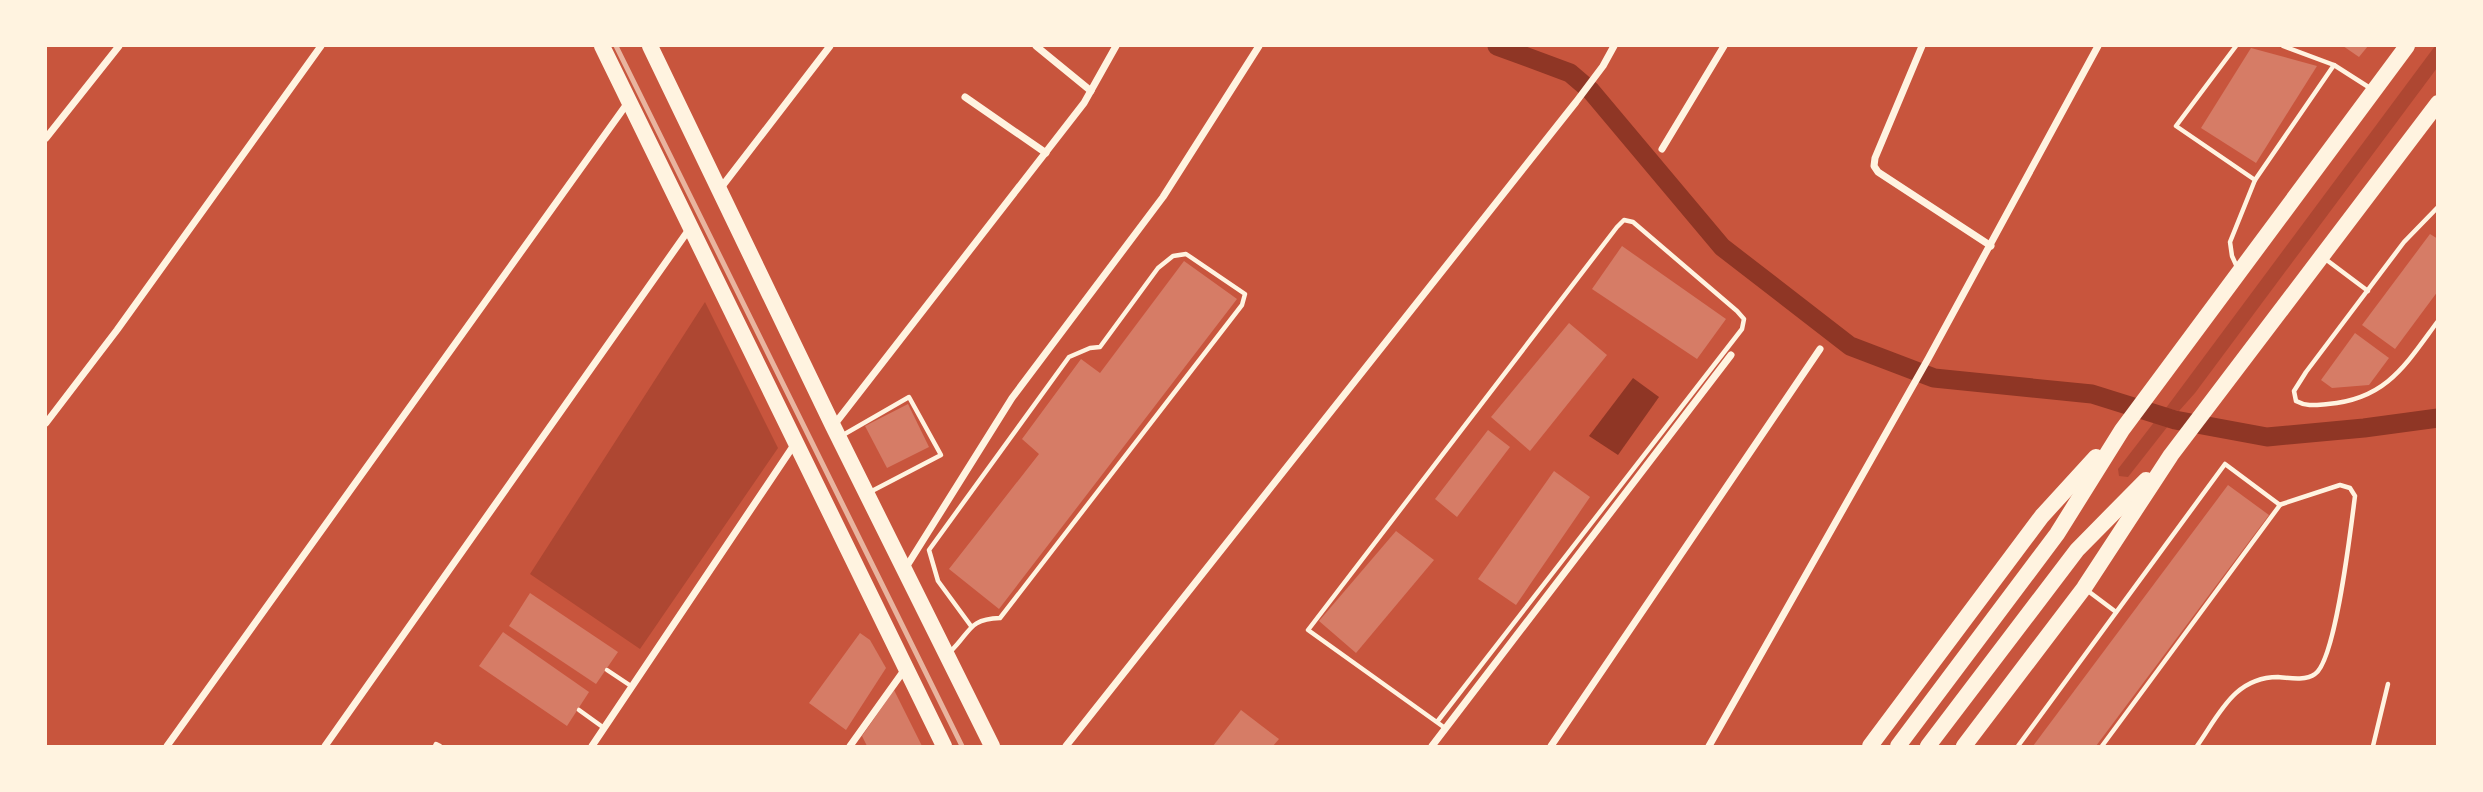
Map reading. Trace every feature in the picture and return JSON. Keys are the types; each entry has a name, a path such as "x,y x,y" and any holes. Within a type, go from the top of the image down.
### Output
{"main road":[{"path":"602,46 944,747"},
{"path":"650,46 992,747"},
{"path":"1870,747 2042,516 2126,423 2151,391 2407,46"},
{"path":"1965,747 2084,588 2171,455 2438,103"},
{"path":"1898,747 2057,534 2126,423"},
{"path":"1928,747 2077,550 2171,455"}],"street":[{"path":"46,138 119,46"},
{"path":"46,423 117,330 321,46"},
{"path":"719,190 830,46"},
{"path":"1036,46 1091,91"},
{"path":"836,431 1091,91 1116,46"},
{"path":"905,569 1012,398 1163,197 1259,46"},
{"path":"1066,747 1576,102 1603,66 1614,46"},
{"path":"1662,149 1724,46"},
{"path":"1922,46 1874,166 1878,172 1991,246"},
{"path":"1709,747 1991,246 2098,46"},
{"path":"965,97 1045,153"},
{"path":"167,747 629,100"},
{"path":"325,747 691,228"},
{"path":"1550,747 1820,349"},
{"path":"1433,747 1731,355"},
{"path":"592,747 796,441"},
{"path":"850,747 906,668"}],"lane":[{"path":"2236,46 2176,126 2255,180"},
{"path":"2283,46 2334,65 2373,90"},
{"path":"2239,271 2232,256 2230,242 2255,180 2334,65"},
{"path":"2438,207 2404,243 2306,372 2294,391 2296,401 2305,406 2339,403 2367,396 2389,383 2438,321"},
{"path":"1437,722 1742,329 1744,319 1737,311 1633,222 1624,220 1617,227 1308,630 1437,722 1446,728"},
{"path":"947,655 963,640 971,626 985,619 1000,618 1242,305 1245,294 1186,254 1172,256 1158,268 1100,347 1090,348 1069,357 929,550 938,581 971,626"},
{"path":"2321,256 2368,291"},
{"path":"836,431 909,397 941,455 867,493"},
{"path":"2018,747 2224,465 2279,505"},
{"path":"2102,747 2279,505 2340,485 2350,488 2355,496 2336,616 2322,667 2314,675 2302,678 2260,678 2245,685 2231,696 2197,747"},
{"path":"2084,588 2116,612"},
{"path":"607,670 632,687"},
{"path":"2373,747 2388,684"},
{"path":"579,710 605,728"}],"shaded area":[{"path":"2435,46 2437,68 2195,393 2179,411 2166,408"},
{"path":"705,302 778,448 640,649 530,574"},
{"path":"1633,378 1659,397 1618,455 1589,436"},
{"path":"2155,421 2168,426 2128,477 2119,476 2118,469"}],"building":[{"path":"2343,46 2368,46 2359,57"},
{"path":"2251,48 2317,66 2256,163 2201,128"},
{"path":"2430,234 2438,239 2438,291 2395,349 2362,325"},
{"path":"1622,246 1726,319 1697,359 1592,289"},
{"path":"1184,261 1237,299 999,609 949,569 1039,454 1022,439 1081,359 1100,373"},
{"path":"1569,323 1607,355 1530,451 1491,417"},
{"path":"2355,333 2389,358 2369,385 2332,388 2321,380"},
{"path":"908,404 929,447 887,468 865,426"},
{"path":"1488,430 1510,447 1457,517 1435,499"},
{"path":"1554,471 1590,497 1516,605 1478,579"},
{"path":"2228,485 2269,515 2096,746 2033,746"},
{"path":"1396,531 1434,560 1356,653 1319,621"},
{"path":"530,593 618,652 596,684 509,626"},
{"path":"503,632 589,692 567,726 479,666"},
{"path":"860,633 870,640 886,668 846,730 809,703"},
{"path":"894,690 922,746 867,746 862,736"},
{"path":"1241,710 1279,739 1273,746 1213,746"}],"waterway":[{"path":"1497,46 1570,73 1591,91 1722,247 1850,346 1934,378 2092,394 2175,420 2267,437 2438,418"}],"railway":[{"path":"616,46 962,746"}]}
